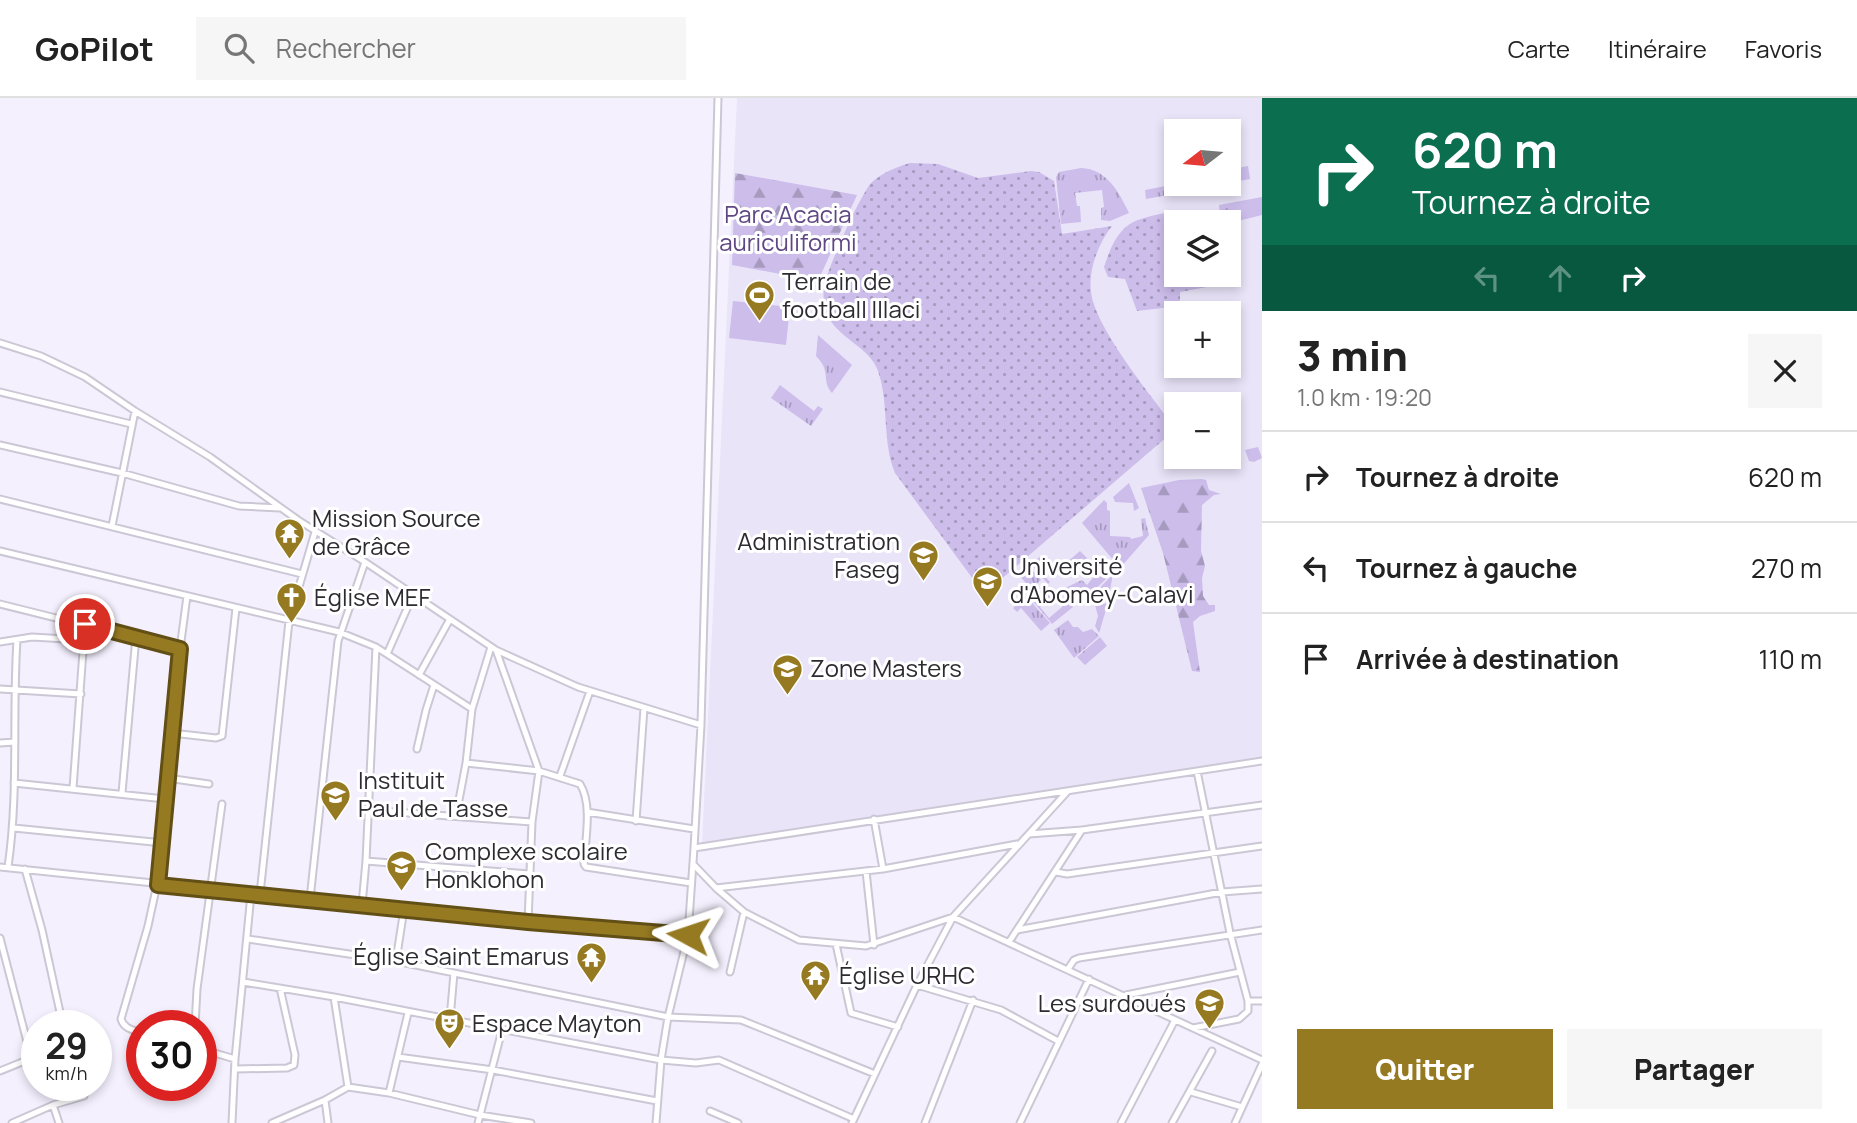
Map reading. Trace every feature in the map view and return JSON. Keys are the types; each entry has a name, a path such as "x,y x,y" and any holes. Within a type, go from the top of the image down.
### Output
{"street":[{"path":"656,1123 661,1060 668,1017 688,935 694,848 701,725 718,98"},
{"path":"0,343 41,356 74,371 210,457 280,508 494,648 557,679 701,725"},
{"path":"0,392 131,424"},
{"path":"112,526 135,411"},
{"path":"0,445 122,473 239,506 280,508"},
{"path":"0,499 302,574"},
{"path":"260,894 289,621 315,531"},
{"path":"0,551 339,632 376,647 472,709"},
{"path":"310,899 339,632 365,562"},
{"path":"387,654 413,595"},
{"path":"126,1027 121,1019 158,885 187,596"},
{"path":"0,604 180,649"},
{"path":"172,733 216,738 222,736 236,608"},
{"path":"419,675 450,619"},
{"path":"73,788 85,624"},
{"path":"122,793 136,637"},
{"path":"0,642 32,638 83,640"},
{"path":"8,867 13,828 13,690 17,640"},
{"path":"362,905 376,647"},
{"path":"456,816 472,709 494,648"},
{"path":"494,648 539,771 532,822 528,922"},
{"path":"417,749 434,685"},
{"path":"0,689 81,694"},
{"path":"560,776 590,691"},
{"path":"636,821 645,708"},
{"path":"0,743 15,743"},
{"path":"694,848 1262,761"},
{"path":"466,763 539,771 580,783 584,790 587,812 586,867 691,883"},
{"path":"1193,1028 1239,1019 1248,1011 1196,771"},
{"path":"167,778 209,784"},
{"path":"14,783 165,799"},
{"path":"243,982 661,1060 696,1063 719,1060 853,1121 917,985 953,917 1067,792"},
{"path":"196,1010 222,804"},
{"path":"1029,834 1082,830 1262,805"},
{"path":"367,810 532,822"},
{"path":"587,812 694,829"},
{"path":"874,819 883,869"},
{"path":"13,828 163,843"},
{"path":"1009,942 1082,830"},
{"path":"716,888 883,869 1017,844"},
{"path":"1056,872 1067,874 1262,846"},
{"path":"366,861 529,874"},
{"path":"693,864 744,912 793,939 857,947 874,945 953,917 1125,995 1262,1062 1235,1123"},
{"path":"0,867 528,922 688,935"},
{"path":"25,869 60,1010"},
{"path":"866,871 874,945"},
{"path":"1017,930 1222,892 1262,889"},
{"path":"232,1123 251,894"},
{"path":"396,961 404,909"},
{"path":"730,972 744,912"},
{"path":"1068,970 1074,960 1079,958 1262,930"},
{"path":"0,938 21,1011"},
{"path":"248,939 396,961 668,1017 741,1020 876,1074"},
{"path":"836,944 851,1013 898,1027"},
{"path":"1125,995 1240,972"},
{"path":"450,1019 454,973"},
{"path":"1020,1123 1089,979"},
{"path":"917,985 1001,1010 1058,1041"},
{"path":"236,1069 287,1068 294,1065 295,1055 280,988"},
{"path":"334,997 348,1087"},
{"path":"925,1123 972,1000"},
{"path":"1248,1002 1262,1002"},
{"path":"389,1093 408,1013"},
{"path":"1121,1123 1175,1020"},
{"path":"478,1123 502,1030"},
{"path":"1172,1123 1212,1051"},
{"path":"217,1054 236,1059"},
{"path":"398,1057 493,1070 657,1101"},
{"path":"0,1071 21,1062"},
{"path":"272,1123 285,1120 348,1087 531,1123"},
{"path":"1191,1092 1242,1107"},
{"path":"12,1123 67,1101"},
{"path":"325,1101 328,1123"},
{"path":"53,1105 59,1123"},
{"path":"710,1111 738,1123"}],"shaded area":[{"name":"Université d'Abomey-Calavi","path":"737,98 1262,98 1262,760 702,844"}],"green space":[{"path":"910,163 938,164 978,178 1039,172 1054,181 1062,234 1112,226 1098,249 1093,266 1090,284 1095,307 1126,362 1164,413 1164,439 984,594 895,473 888,449 882,386 875,364 836,327 829,319 824,306 824,289 828,274 861,200 872,182 895,168"},
{"path":"1248,166 1250,179 1241,181 1241,167"},
{"path":"1090,169 1105,177 1129,213 1110,221 1101,220 1101,208 1104,207 1102,190 1075,193 1077,206 1080,206 1081,222 1061,224 1056,177 1059,172"},
{"name":"Parc Acacia auriculiformi","path":"735,173 857,195 818,281 732,265"},
{"path":"1164,186 1164,196 1146,199 1145,190"},
{"path":"1262,197 1262,215 1241,220 1241,210 1219,210 1219,205"},
{"path":"1164,213 1164,287 1207,287 1180,292 1180,301 1164,301 1164,308 1137,311 1125,279 1108,277 1104,267 1116,239 1123,230 1130,224"},
{"name":"Terrain de football Illaci","path":"733,301 790,307 786,345 729,338"},
{"path":"818,335 852,365 832,393 827,384 824,367 816,356"},
{"path":"780,385 814,411 818,406 823,409 811,426 771,398"},
{"path":"1258,447 1262,458 1249,461 1245,450"},
{"path":"1179,480 1206,480 1209,490 1221,494 1214,495 1202,505 1201,551 1205,566 1202,578 1203,596 1209,605 1215,605 1215,611 1200,616 1193,622 1200,672 1192,671 1163,553 1141,488"},
{"path":"1129,483 1139,508 1134,511 1133,503 1115,502 1113,497"},
{"path":"1104,500 1107,510 1110,511 1110,536 1131,539 1143,536 1141,519 1145,518 1149,535 1120,568 1082,523"},
{"path":"1080,551 1087,558 1084,561 1082,558 1071,567 1074,571 1067,578 1059,569"},
{"path":"1041,556 1050,567 1043,574 1050,582 1048,584 1031,564"},
{"path":"1029,566 1041,580 1031,589 1019,575"},
{"path":"1096,574 1106,579 1083,601 1074,601 1065,588 1082,580 1087,585"},
{"path":"1113,574 1108,601 1092,604 1087,601"},
{"path":"1043,589 1051,598 1040,607 1049,618 1062,607 1066,599 1073,607 1052,624 1031,599"},
{"path":"1026,596 1050,623 1041,631 1021,608 1017,612 1013,608"},
{"path":"1108,603 1099,633 1095,626 1098,616 1095,605"},
{"path":"1068,620 1073,627 1078,627 1083,632 1092,629 1099,636 1074,658 1054,630"},
{"path":"1100,637 1107,646 1085,665 1077,657"}],"place":[{"name":"Terrain de football Illaci","path":"759,323"},
{"name":"Mission Source de Grâce","path":"289,560"},
{"name":"Administration Faseg","path":"923,583"},
{"name":"Université d'Abomey-Calavi","path":"987,608"},
{"name":"Église MEF","path":"291,625"},
{"name":"Zone Masters","path":"787,696"},
{"name":"Instituit Paul de Tasse","path":"335,822"},
{"name":"Complexe scolaire Honklohon","path":"402,893"},
{"name":"Église Saint Emarus","path":"592,984"},
{"name":"Église URHC","path":"816,1003"},
{"name":"Les surdoués","path":"1209,1031"},
{"name":"Espace Mayton","path":"449,1051"}],"route":[{"path":"85,624 180,649 158,885 688,935"}]}
